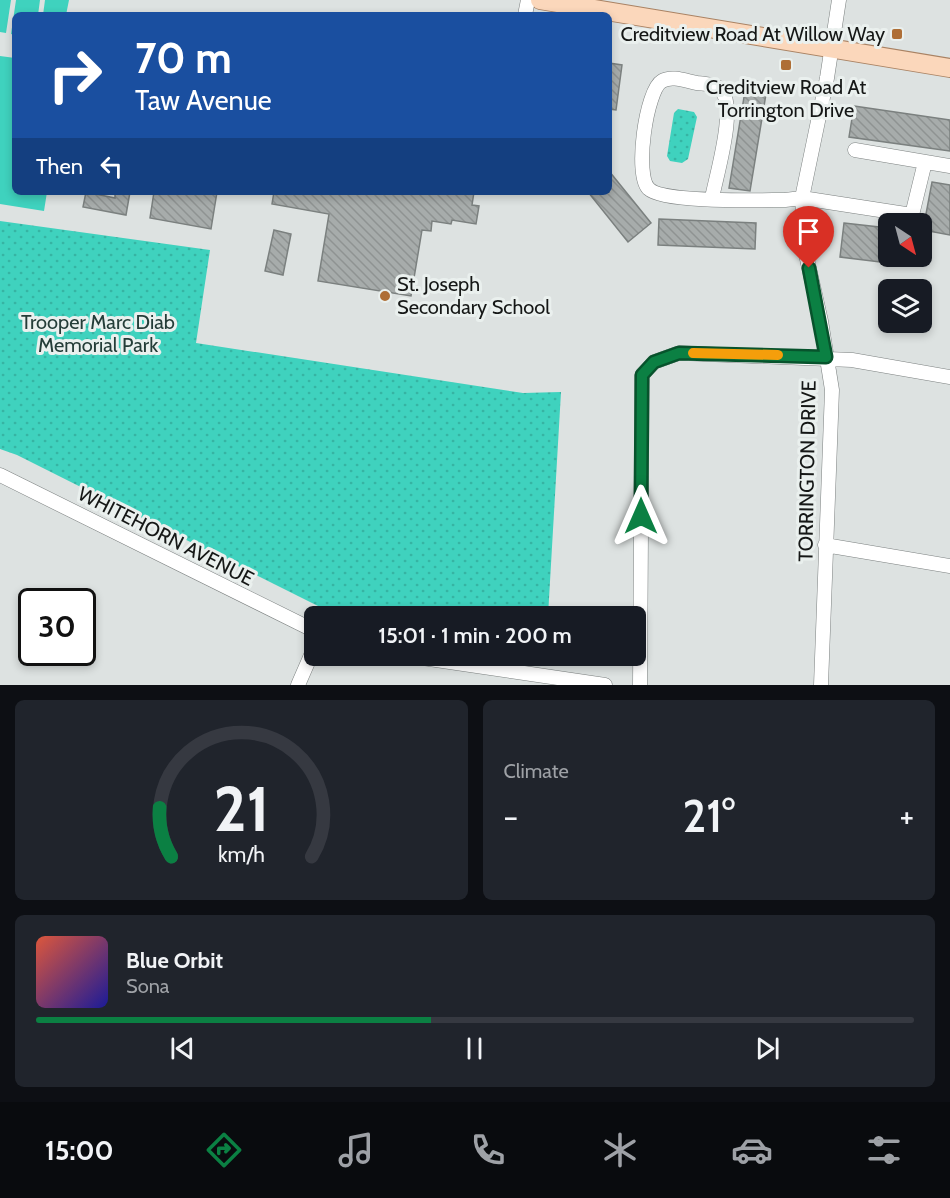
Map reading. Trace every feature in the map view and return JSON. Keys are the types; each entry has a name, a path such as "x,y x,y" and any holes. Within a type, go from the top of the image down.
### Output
{"main road":[{"path":"540,0 950,68"}],"street":[{"name":"TORRINGTON DRIVE","path":"821,685 832,390 805,250 802,198 839,0"},
{"path":"712,198 729,112 726,96 715,86 671,78 660,82 652,92 641,163 642,179 649,190 670,197 784,200 802,198 912,215 924,162"},
{"path":"855,150 950,166"},
{"path":"640,685 642,375 654,362 679,353 826,357 950,377"},
{"name":"WHITEHORN AVENUE","path":"0,475 304,627"},
{"path":"825,545 950,566"},
{"path":"298,685 306,666"},
{"path":"477,666 605,685"}],"green space":[{"path":"0,0 11,0 6,33 0,32"},
{"path":"16,0 40,0 38,12 14,12"},
{"path":"45,0 69,0 67,12 43,12"},
{"path":"0,56 12,58 12,195 47,195 44,211 0,204"},
{"path":"678,109 694,112 697,117 688,159 682,163 670,161 667,156 674,113"},
{"name":"Trooper Marc Diab Memorial Park","path":"0,221 210,250 196,343 523,393 561,392 549,606 318,606 17,455 0,449"}],"building":[{"path":"612,63 622,65 616,110 612,109"},
{"path":"746,85 767,88 750,191 729,188"},
{"path":"854,106 950,120 950,151 849,137"},
{"path":"612,175 651,223 628,242 590,195 612,195"},
{"path":"932,182 950,185 950,235 932,232 932,213 926,213"},
{"path":"85,195 115,198 115,195 129,195 126,215 83,207"},
{"path":"154,195 217,195 211,229 150,218"},
{"path":"274,195 474,195 472,205 479,206 476,224 452,220 451,224 432,221 431,231 422,230 411,296 318,281 329,214 272,204"},
{"path":"659,219 756,223 755,249 658,245"},
{"path":"844,223 878,227 878,262 840,257"},
{"path":"274,230 291,234 283,275 265,271"}],"slow traffic":[{"path":"693,353 778,355"}],"place":[{"name":"Creditview Road At Willow Way","path":"897,34"},
{"name":"Creditview Road At Torrington Drive","path":"786,65"},
{"name":"St. Joseph Secondary School","path":"385,296"}],"route":[{"path":"641,516 642,375 654,362 679,353 826,357 821,321 809,268"}]}
